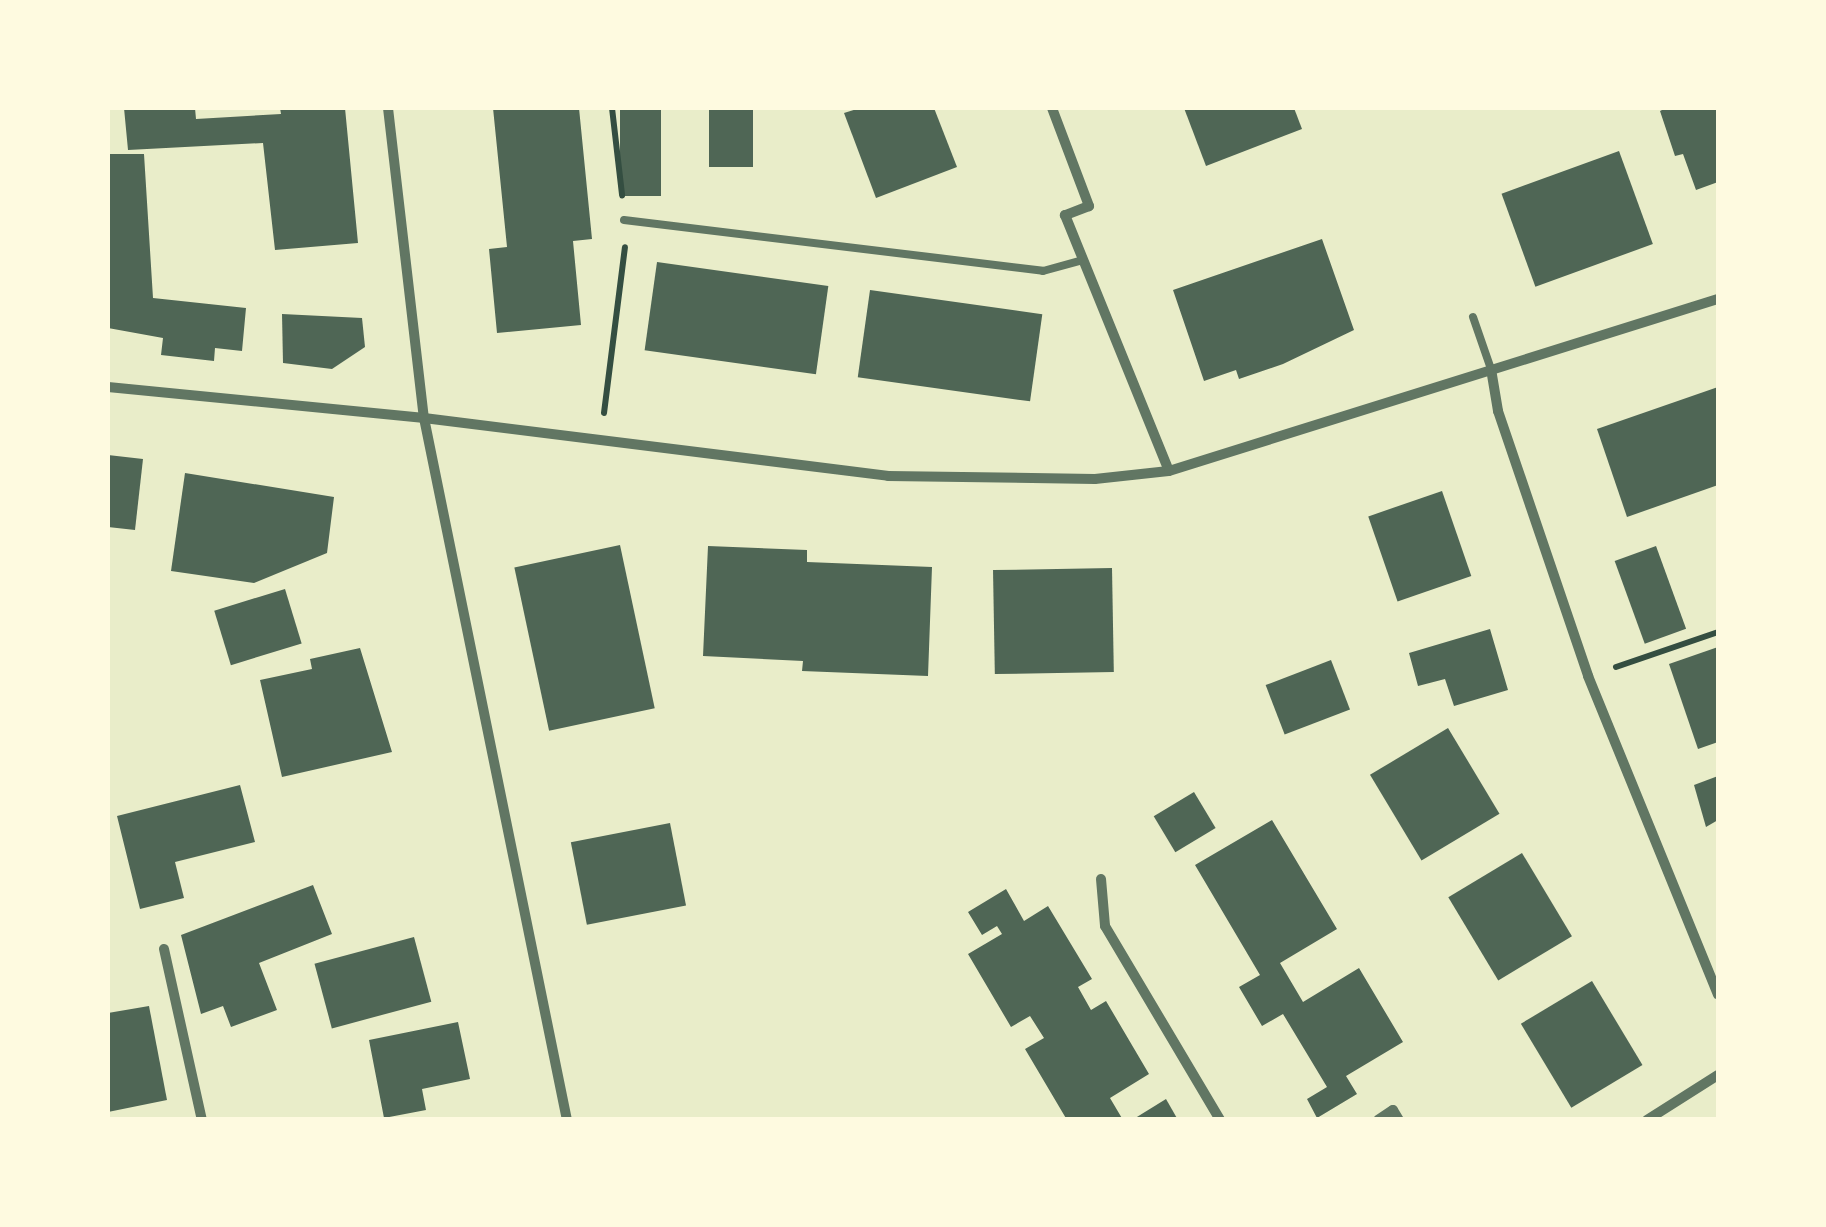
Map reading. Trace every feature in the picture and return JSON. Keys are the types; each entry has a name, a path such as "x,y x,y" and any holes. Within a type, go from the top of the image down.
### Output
{"street":[{"path":"388,108 424,418 568,1120"},
{"path":"1052,108 1089,206 1065,215 1168,472"},
{"path":"108,387 424,418 888,476 1095,479 1168,472 1718,298"},
{"path":"1491,369 1498,411 1588,676 1718,995"},
{"path":"1101,879 1105,926 1220,1120"},
{"path":"164,949 202,1120"},
{"path":"1647,1120 1718,1075"},
{"path":"1378,1120 1393,1110 1399,1120"}],"lane":[{"path":"624,220 1044,271 1083,260"},
{"path":"1473,317 1491,369"}],"path":[{"path":"600,440 626,258 612,108"},
{"path":"1588,676 1718,632"}],"building":[{"path":"124,108 195,108 196,119 281,114 280,108 345,108 358,243 275,250 263,143 128,150"},
{"path":"493,108 579,108 592,239 573,241 581,325 497,333 489,249 507,247"},
{"path":"620,108 661,108 661,196 620,196"},
{"path":"709,108 753,108 753,167 709,167"},
{"path":"860,108 934,108 957,167 876,198 844,113"},
{"path":"1184,108 1294,108 1302,129 1206,166"},
{"path":"1718,108 1718,182 1696,190 1683,154 1675,156 1660,111"},
{"path":"1619,151 1653,244 1535,287 1502,194"},
{"path":"108,154 144,154 153,298 246,308 242,351 215,348 214,361 161,355 163,338 108,328"},
{"path":"1322,239 1354,330 1283,364 1239,379 1236,370 1204,381 1173,290"},
{"path":"657,262 828,286 816,374 645,350"},
{"path":"870,290 1042,314 1030,401 858,377"},
{"path":"282,314 362,318 365,347 332,369 283,363"},
{"path":"1718,387 1718,485 1627,517 1597,429"},
{"path":"108,455 143,459 135,530 108,527"},
{"path":"185,473 334,497 327,553 254,583 171,571"},
{"path":"1442,491 1471,576 1398,601 1368,516"},
{"path":"620,545 655,708 549,731 514,567"},
{"path":"708,546 807,550 807,562 932,567 928,676 802,671 803,661 703,656"},
{"path":"1656,546 1686,629 1645,644 1615,561"},
{"path":"1112,568 1114,672 995,674 993,570"},
{"path":"285,589 302,644 231,665 214,611"},
{"path":"1490,629 1508,690 1454,706 1445,679 1418,686 1409,653"},
{"path":"1718,647 1718,742 1698,749 1669,664"},
{"path":"360,648 392,752 282,777 260,680 312,669 310,659"},
{"path":"1331,660 1350,709 1285,735 1266,685"},
{"path":"1448,728 1500,814 1422,861 1370,775"},
{"path":"1718,776 1718,820 1706,827 1694,785"},
{"path":"240,785 255,842 175,862 184,898 140,909 117,816"},
{"path":"1194,792 1216,828 1175,852 1154,816"},
{"path":"1272,820 1337,929 1280,963 1303,1002 1359,968 1403,1042 1346,1076 1357,1094 1317,1118 1307,1099 1327,1087 1283,1014 1262,1026 1239,987 1260,975 1195,865"},
{"path":"670,823 686,905 587,925 571,842"},
{"path":"1522,853 1572,936 1498,980 1448,897"},
{"path":"313,885 332,934 259,963 277,1010 231,1027 223,1006 201,1014 181,935"},
{"path":"1006,889 1024,921 1048,906 1092,979 1078,987 1091,1010 1106,1001 1149,1074 1110,1098 1123,1120 1067,1120 1025,1049 1044,1038 1030,1016 1011,1027 968,954 1002,934 997,926 982,935 968,912"},
{"path":"414,937 431,1002 332,1028 315,964"},
{"path":"1592,981 1642,1065 1571,1108 1521,1024"},
{"path":"149,1006 167,1100 108,1112 108,1013"},
{"path":"458,1022 470,1079 422,1089 426,1110 384,1118 369,1040"},
{"path":"1166,1099 1178,1120 1132,1120"}]}
